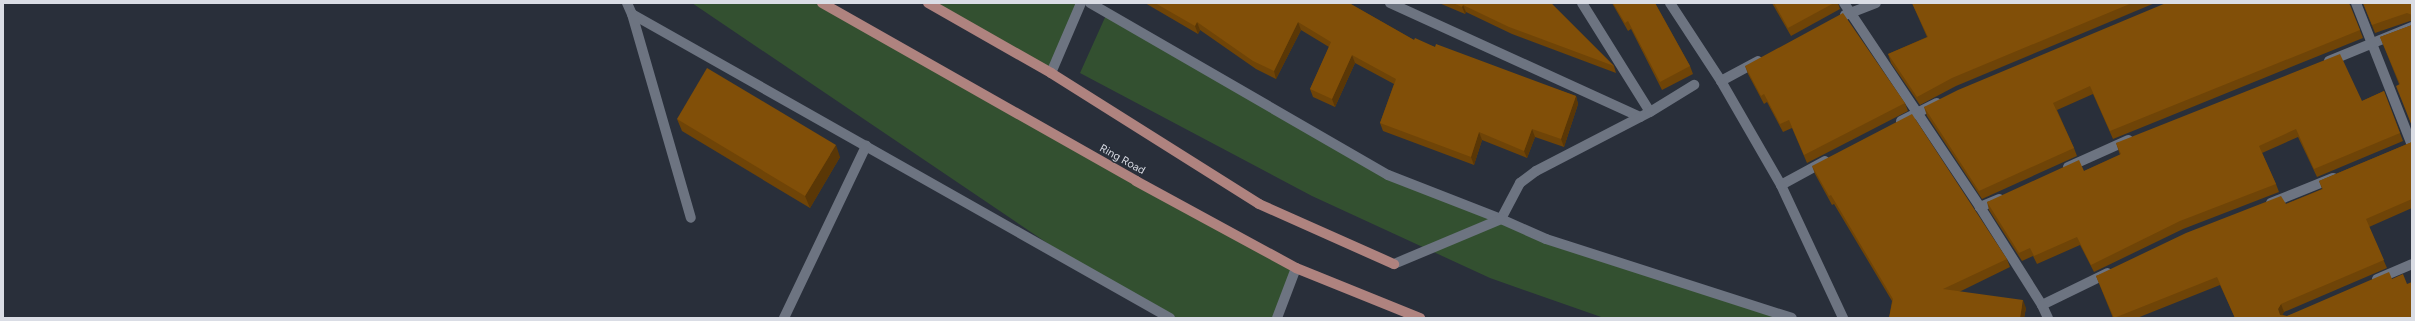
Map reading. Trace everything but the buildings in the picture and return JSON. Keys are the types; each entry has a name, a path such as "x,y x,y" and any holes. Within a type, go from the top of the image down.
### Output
{"main road":[{"name":"Ring Road","path":"822,3 1136,181 1296,268 1420,318"},
{"path":"928,3 1051,73 1259,204 1394,264"}],"street":[{"path":"627,3 632,14 691,218"},
{"path":"1051,73 1081,3"},
{"path":"1090,3 1388,175 1501,219 1546,239 1792,318"},
{"path":"1390,3 1640,117"},
{"path":"1582,3 1650,112"},
{"path":"1670,3 1721,81 1781,184 1843,318"},
{"path":"1844,3 1876,49 1916,114 1980,208 2042,305 2048,318"},
{"path":"1836,20 1849,12 1876,3"},
{"path":"2356,3 2410,145"},
{"path":"632,14 1170,318"},
{"path":"2315,66 2412,27"},
{"path":"1721,81 1768,56"},
{"path":"1394,264 1501,219 1520,183 1536,171 1650,112 1694,85"},
{"path":"1889,128 1944,99"},
{"path":"2060,171 2139,136"},
{"path":"784,318 866,146"},
{"path":"1781,184 1835,156"},
{"path":"2264,206 2341,174"},
{"path":"1980,208 2009,194"},
{"path":"2370,282 2412,264"},
{"path":"1276,318 1296,268"},
{"path":"2042,305 2117,268"}],"green space":[{"path":"692,3 822,3 1296,268 1277,318 1170,318 1096,276"},
{"path":"928,3 1081,3 1051,73"},
{"path":"1107,13 1388,175 1501,219 1795,318 1604,318 1490,278 1312,196 1080,73"}]}
